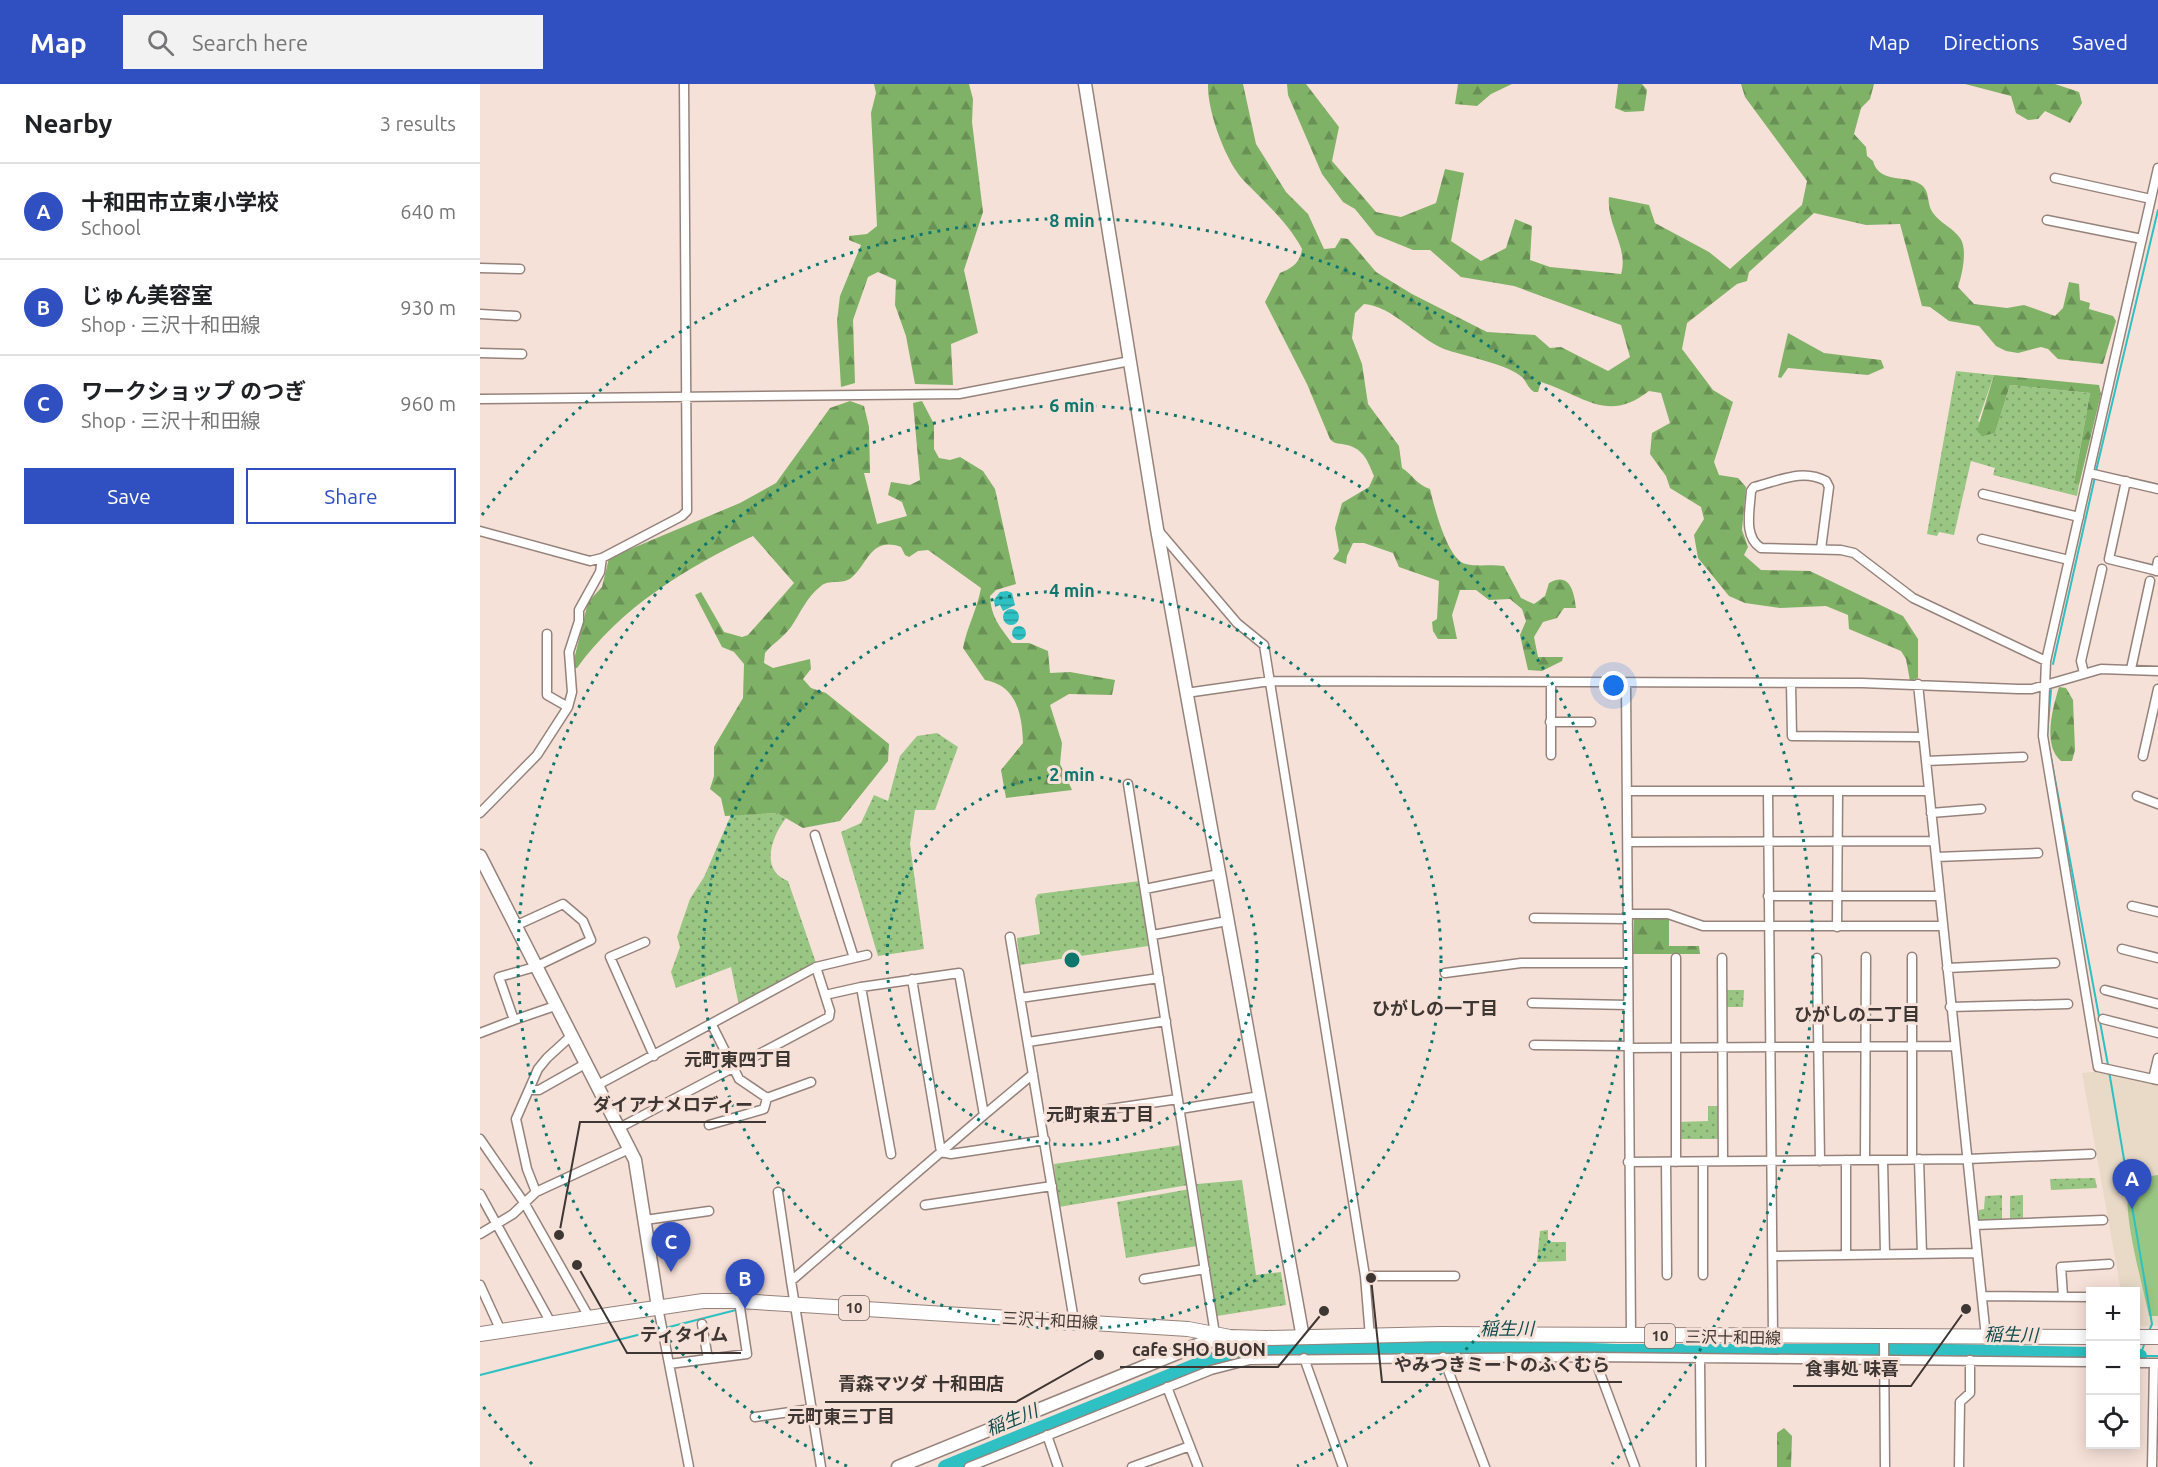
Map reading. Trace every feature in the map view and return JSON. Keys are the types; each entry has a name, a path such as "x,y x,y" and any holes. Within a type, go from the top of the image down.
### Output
{"main road":[{"name":"三沢十和田線","path":"480,1334 703,1301 1074,1321 1188,1329 1230,1337 1303,1338 1441,1334 1773,1338 1884,1342 1986,1337 2086,1337"},
{"path":"2140,1337 2158,1337"}],"street":[{"path":"480,531 590,561 602,558 682,516 687,511 684,84"},
{"path":"1085,84 1157,530 1303,1338"},
{"path":"2158,172 2094,474 2079,517 2046,661 2047,683 2043,736 2098,1067 2155,1080 2158,1058"},
{"path":"2055,178 2151,199"},
{"path":"2046,220 2142,240"},
{"path":"480,268 520,269"},
{"path":"480,314 516,316"},
{"path":"480,353 522,354"},
{"path":"480,399 687,396 864,397 959,394 1130,361"},
{"path":"2094,474 2158,489"},
{"path":"1821,549 1829,487 1827,481 1819,477 1796,475 1754,487 1751,491 1748,524 1755,545 1771,549 1821,549 1854,554 1913,598 2046,661"},
{"path":"2126,482 2109,559 2157,571 2158,561"},
{"path":"1983,494 2079,517"},
{"path":"1157,530 1237,623 1264,645 1365,1276 1370,1337"},
{"path":"1982,539 2069,560"},
{"path":"480,813 537,755 568,707 572,692 569,652 579,621 579,610 600,572 602,558"},
{"path":"2084,673 2081,661 2102,569"},
{"path":"2130,669 2150,581"},
{"path":"547,634 547,695 568,707"},
{"path":"1186,693 1270,681 1918,684 2018,690 2102,669 2158,671"},
{"path":"1551,682 1551,755"},
{"path":"1626,684 1631,1336"},
{"path":"1791,684 1792,736 1922,737"},
{"path":"1918,684 1986,1337"},
{"path":"2143,756 2158,689"},
{"path":"1550,722 1591,722"},
{"path":"1926,761 2023,757"},
{"path":"1128,784 1215,1334"},
{"path":"1628,791 1929,791"},
{"path":"1768,792 1773,1338"},
{"path":"1837,927 1838,792"},
{"path":"2137,796 2158,804"},
{"path":"1931,813 1981,809"},
{"path":"815,836 854,958"},
{"path":"1628,842 1934,841"},
{"path":"1936,857 2038,853"},
{"path":"480,856 535,968 635,1160 658,1307 689,1467"},
{"path":"1145,889 1219,874"},
{"path":"1768,896 1940,896"},
{"path":"514,1020 499,977 535,968 591,940 583,921 562,904 515,926"},
{"path":"2132,906 2158,912"},
{"path":"1534,918 1668,914 1703,926 1943,926"},
{"path":"1153,935 1227,921"},
{"path":"1011,937 1074,1321"},
{"path":"645,942 610,957 654,1056"},
{"path":"2122,949 2158,958"},
{"path":"596,1086 816,967 867,956"},
{"path":"1865,1160 1866,957"},
{"path":"1912,957 1916,1159 1922,1254"},
{"path":"1676,958 1676,1162"},
{"path":"1722,958 1723,1161"},
{"path":"1817,958 1820,1161"},
{"path":"1445,973 1521,963 1627,963"},
{"path":"1947,968 2055,963"},
{"path":"619,1128 830,1017 831,1011 816,967"},
{"path":"825,995 861,987 959,973 984,1115"},
{"path":"1020,998 1159,978"},
{"path":"912,980 941,1152"},
{"path":"861,987 891,1154"},
{"path":"2104,990 2158,1004"},
{"path":"1532,1003 1628,1005"},
{"path":"1950,1007 2068,1004"},
{"path":"480,1033 555,1006"},
{"path":"2103,1019 2158,1033"},
{"path":"1028,1042 1166,1021"},
{"path":"712,1025 739,1079 767,1098"},
{"path":"536,1192 527,1169 516,1125 519,1110 547,1058 571,1036"},
{"path":"1534,1044 1675,1048 1955,1046"},
{"path":"529,1090 539,1090 585,1064"},
{"path":"791,1281 1033,1074"},
{"path":"767,1098 811,1082"},
{"path":"1180,1109 1260,1095"},
{"path":"709,1125 764,1109 767,1098"},
{"path":"1041,1119 1178,1099"},
{"path":"480,1139 525,1204 589,1317"},
{"path":"941,1152 951,1154 1045,1140"},
{"path":"480,1234 525,1204 536,1192 629,1149"},
{"path":"1628,1162 1967,1159 2091,1154"},
{"path":"1846,1160 1846,1255"},
{"path":"1883,1160 1885,1254"},
{"path":"1666,1162 1667,1275"},
{"path":"1702,1275 1703,1162"},
{"path":"925,1205 1052,1186"},
{"path":"778,1192 821,1467"},
{"path":"480,1194 551,1323"},
{"path":"645,1221 709,1211"},
{"path":"1975,1226 2103,1220"},
{"path":"1773,1256 1977,1253"},
{"path":"2063,1296 2061,1267 2109,1264"},
{"path":"1144,1279 1205,1269"},
{"path":"1365,1276 1455,1276"},
{"path":"480,1285 501,1331"},
{"path":"1982,1296 2086,1297"},
{"path":"669,1364 747,1354 739,1302"},
{"path":"702,1324 708,1359"},
{"name":"10","path":"898,1467 1202,1343 1230,1337"},
{"path":"1884,1342 1885,1467"},
{"path":"1443,1357 1485,1467"},
{"path":"969,1467 1167,1387 1236,1363 1304,1358 1443,1357 2086,1362"},
{"path":"1594,1357 1635,1467"},
{"path":"1304,1358 1344,1467"},
{"path":"1700,1358 1701,1467"},
{"path":"1959,1467 1960,1402 1970,1393 1970,1360"},
{"path":"2140,1363 2156,1363 2152,1467"},
{"path":"1167,1387 1198,1467"},
{"path":"755,1417 811,1409"},
{"path":"1047,1436 1058,1467"},
{"path":"1131,1467 1190,1446"}],"shaded area":[{"path":"2103,1071 2158,1084 2158,1326 2140,1326 2140,1287 2120,1287 2082,1073"}],"green space":[{"path":"874,84 969,84 973,99 972,122 983,212 964,270 978,333 951,344 953,385 915,384 906,336 895,305 896,280 878,272 868,277 853,320 855,383 841,387 837,321 840,296 861,245 849,240 849,236 867,234 877,226 871,113 876,93"},
{"path":"1208,84 1243,84 1256,144 1286,192 1308,214 1324,249 1335,248 1341,238 1348,239 1376,272 1412,294 1487,332 1535,335 1550,348 1561,347 1608,371 1630,357 1621,325 1514,286 1461,277 1430,250 1413,250 1376,235 1355,209 1343,202 1322,174 1288,95 1287,84 1306,84 1339,127 1332,161 1376,212 1401,217 1436,203 1445,169 1464,173 1451,241 1481,261 1506,248 1515,219 1532,226 1530,260 1550,267 1621,274 1622,255 1611,217 1609,197 1649,205 1655,223 1709,252 1730,269 1802,205 1807,181 1745,97 1741,84 1874,84 1870,99 1861,108 1854,134 1866,147 1867,156 1881,173 1920,184 1927,194 1933,213 1960,238 1964,255 1958,287 1974,304 2007,308 2024,305 2055,316 2063,308 2069,282 2079,284 2080,300 2090,303 2089,309 2113,316 2116,321 2103,364 2058,359 2048,349 2041,347 2018,353 2006,351 1996,346 1979,326 1949,321 1930,307 1922,306 1900,224 1866,225 1814,213 1749,272 1747,281 1737,284 1687,323 1682,349 1713,390 1733,402 1714,462 1719,475 1738,478 1746,487 1742,530 1748,547 1744,555 1761,570 1810,571 1903,616 1918,639 1918,678 1910,681 1906,659 1901,651 1849,629 1848,615 1826,606 1780,608 1745,603 1729,596 1698,558 1694,535 1704,519 1701,507 1670,488 1666,476 1650,454 1652,433 1670,423 1661,393 1649,391 1634,401 1607,406 1595,404 1541,382 1538,392 1534,392 1516,373 1444,349 1395,316 1375,306 1364,304 1355,313 1352,338 1362,364 1368,404 1399,446 1402,468 1430,489 1442,531 1453,553 1466,564 1504,566 1521,598 1534,604 1545,596 1549,583 1562,580 1570,585 1576,608 1564,608 1557,618 1543,622 1534,637 1538,657 1563,657 1562,661 1542,671 1528,670 1520,635 1526,621 1522,609 1510,599 1489,600 1476,590 1460,590 1452,615 1457,639 1438,639 1433,631 1432,622 1437,619 1439,581 1399,567 1393,553 1364,543 1353,543 1346,564 1333,559 1339,551 1335,528 1342,503 1369,487 1374,476 1365,457 1358,450 1330,439 1307,384 1265,302 1280,273 1295,264 1302,249 1284,222 1245,182 1231,162 1214,122"},
{"path":"1458,84 1512,84 1491,94 1477,106 1455,104"},
{"path":"1618,84 1642,84 1647,90 1644,111 1625,112 1615,108"},
{"path":"1965,84 2055,84 2079,92 2082,103 2070,123 2045,111 2038,119 2028,120 2016,113 2011,96"},
{"path":"1788,333 1824,353 1881,360 1884,368 1868,375 1788,368 1781,378 1778,377"},
{"path":"1956,371 1994,375 1978,421 1995,433 2010,385 2090,393 2074,483 2079,485 2077,496 1993,475 1995,468 1971,461 1954,535 1939,532 1937,536 1927,534"},
{"path":"1994,375 2099,385 2101,394 2079,485 2074,483 2090,393 2010,385 1995,433 1982,436 1977,431"},
{"path":"850,401 864,406 869,427 870,473 864,473 877,524 907,516 902,502 888,495 891,482 910,485 920,480 913,403 922,401 934,424 934,449 939,458 950,460 960,457 983,471 995,489 1016,584 996,590 990,596 994,616 1004,632 1012,643 1029,643 1048,651 1050,673 1070,672 1115,680 1112,695 1069,694 1050,705 1062,743 1060,764 1072,790 1006,798 1001,770 1023,743 1019,712 1011,695 996,683 985,680 963,648 981,588 928,550 918,551 909,557 905,555 901,547 882,545 871,554 851,578 824,584 816,591 788,631 765,653 764,663 773,668 810,659 811,669 803,679 811,688 826,693 889,744 888,761 840,821 803,828 777,813 725,816 721,798 710,789 714,776 714,747 743,698 744,664 734,652 722,647 695,595 701,592 724,632 742,637 748,635 794,583 753,536 703,562 656,591 614,626 577,668 572,668 588,602 602,587 609,558 740,503 776,483 830,408"},
{"path":"2059,687 2066,688 2073,700 2075,750 2072,761 2061,761 2055,754 2050,736"},
{"path":"937,733 958,747 935,810 915,810 910,844 924,949 878,956 841,832 861,823 874,795 888,801 900,756 917,736"},
{"path":"777,813 786,818 773,843 771,861 773,869 788,881 816,963 739,1006 731,967 676,988 671,972 680,947 677,937 690,899 704,877 731,815"},
{"path":"1140,881 1148,946 1020,965 1017,938 1040,934 1035,899 1038,894"},
{"path":"1634,917 1669,919 1669,946 1699,946 1700,954 1633,954"},
{"path":"1726,990 1744,990 1743,1007 1726,1007"},
{"path":"1708,1106 1718,1106 1719,1139 1679,1139 1678,1122 1708,1121"},
{"path":"1182,1145 1188,1185 1059,1207 1054,1164"},
{"path":"2158,1175 2158,1316 2149,1316 2134,1251 2128,1200 2130,1191 2136,1184"},
{"path":"2095,1178 2097,1188 2051,1190 2050,1179"},
{"path":"1242,1180 1256,1275 1281,1272 1286,1305 1217,1316 1197,1184"},
{"path":"1190,1189 1197,1246 1126,1258 1117,1202"},
{"path":"2002,1195 2002,1220 1979,1221 1979,1210 1984,1209 1985,1196"},
{"path":"2023,1195 2023,1219 2010,1220 2010,1196"},
{"path":"1548,1230 1548,1242 1566,1242 1566,1261 1537,1262 1540,1231"},
{"path":"1784,1428 1792,1436 1791,1467 1777,1467 1777,1433"}],"water":[{"path":"1000,592 1012,593 1015,605 1003,611 1000,605 995,607 994,600"},
{"path":"1011,609 1017,611 1019,617 1017,623 1011,625 1005,623 1003,617 1005,611"},
{"path":"1016,626 1022,626 1026,633 1022,640 1016,640 1012,636 1012,630"}],"waterway":[{"path":"2096,471 2158,210"},
{"path":"2053,664 2095,477"},
{"path":"2051,690 2047,736 2108,1065"},
{"path":"2109,1071 2152,1324 2149,1331"},
{"path":"480,1375 736,1310"},
{"name":"稲生川","path":"2145,1342 2140,1356 2158,1356"},
{"name":"稲生川","path":"945,1467 1211,1359 1266,1348 1497,1346 1616,1351 1951,1351 2086,1354"}],"place":[{"name":"十和田市立東小学校","path":"2132,1209"},
{"name":"ダイアナメロディー","path":"559,1235"},
{"name":"ティタイム","path":"577,1265"},
{"name":"ワークショップ のつぎ","path":"671,1272"},
{"name":"やみつきミートのふくむら","path":"1371,1278"},
{"name":"じゅん美容室","path":"745,1309"},
{"name":"食事処 味喜","path":"1966,1309"},
{"name":"cafe SHO BUON","path":"1324,1311"},
{"name":"青森マツダ 十和田店","path":"1099,1355"}],"district":[{"name":"ひがしの一丁目","path":"1435,1009"},
{"name":"ひがしの二丁目","path":"1857,1015"},
{"name":"元町東四丁目","path":"738,1060"},
{"name":"元町東五丁目","path":"1100,1115"},
{"name":"元町東三丁目","path":"841,1417"}]}
